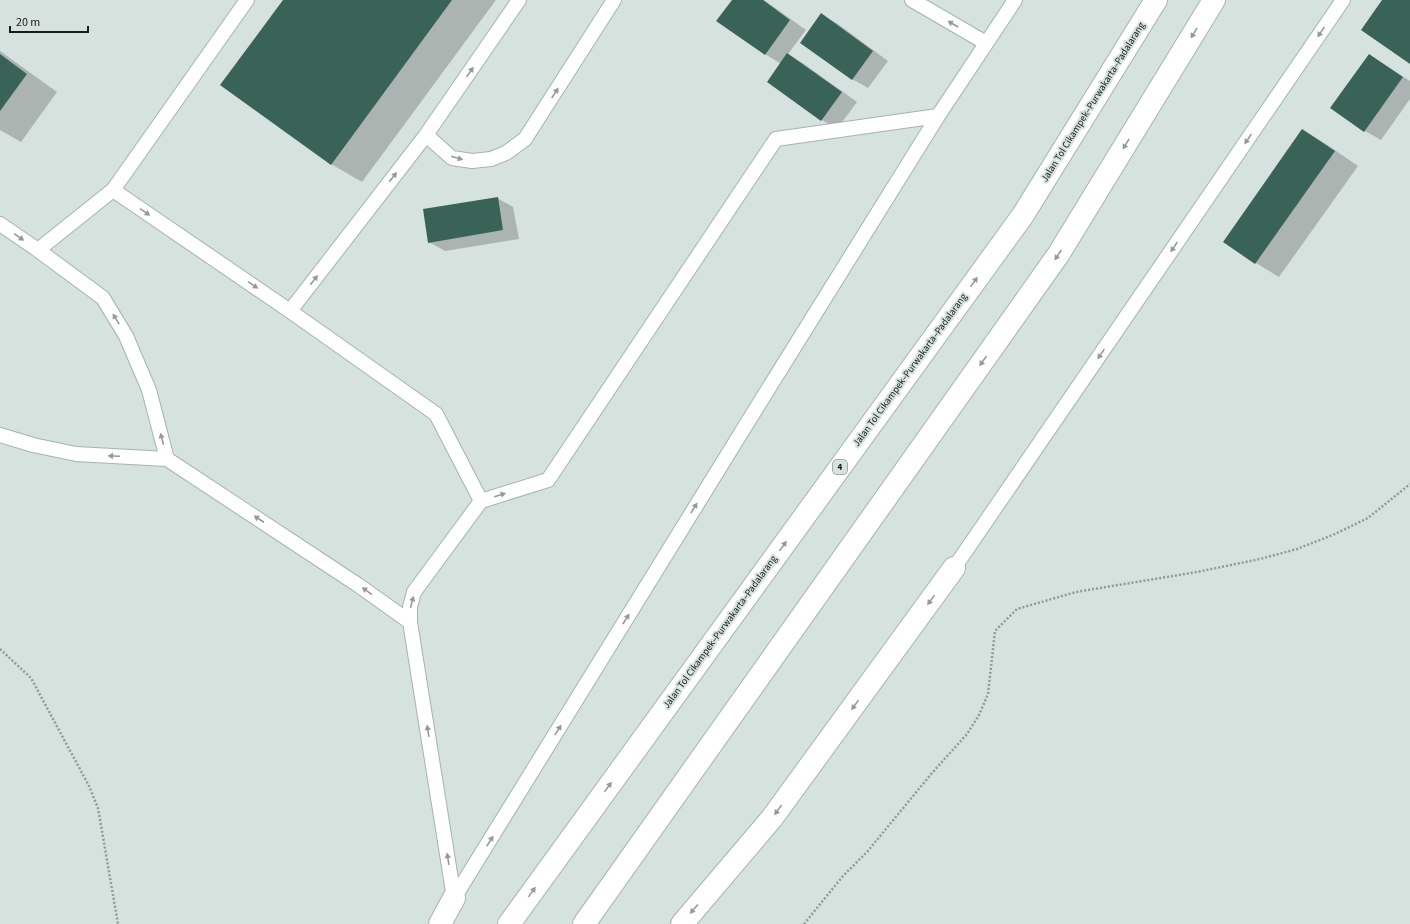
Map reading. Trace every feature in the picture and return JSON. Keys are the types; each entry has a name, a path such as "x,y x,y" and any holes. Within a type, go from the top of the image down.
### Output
{"highway":[{"name":"Jalan Tol Cikampek–Purwakarta–Padalarang","path":"509,924 1023,215 1156,0"},
{"path":"584,924 1058,255 1214,0"},
{"path":"682,924 772,818 954,568"},
{"path":"440,924 454,898"}],"lane":[{"path":"38,250 113,190 247,0"},
{"path":"290,311 426,135 519,0"},
{"path":"426,135 452,158 472,161 491,159 506,153 525,139 614,0"},
{"path":"912,0 986,43"},
{"path":"454,898 938,116 1015,0"},
{"path":"954,568 1343,0"},
{"path":"454,898 410,622 410,607 414,592 481,501 548,480 776,139 938,116"},
{"path":"113,190 290,311 436,414 481,501"},
{"path":"0,224 103,298 126,336 149,390 167,459"},
{"path":"0,435 33,445 76,454 167,459 358,584 410,622"}],"path":[{"path":"804,924 843,876 867,852 932,773 967,734 979,715 988,694 995,632 1017,610 1076,592 1197,572 1260,559 1297,549 1335,534 1368,518 1410,484"},
{"path":"0,649 31,678 89,786 98,808 118,924"}],"building":[{"path":"283,0 452,0 331,165 220,85"},
{"path":"732,0 763,0 790,20 765,55 716,21"},
{"path":"1382,0 1410,0 1410,64 1361,30"},
{"path":"821,13 873,51 852,80 800,43"},
{"path":"787,53 842,92 821,121 767,82"},
{"path":"0,54 27,74 0,111"},
{"path":"1369,54 1403,77 1364,132 1330,108"},
{"path":"1302,129 1335,151 1255,264 1223,242"},
{"path":"498,197 503,230 428,243 423,209"}]}
